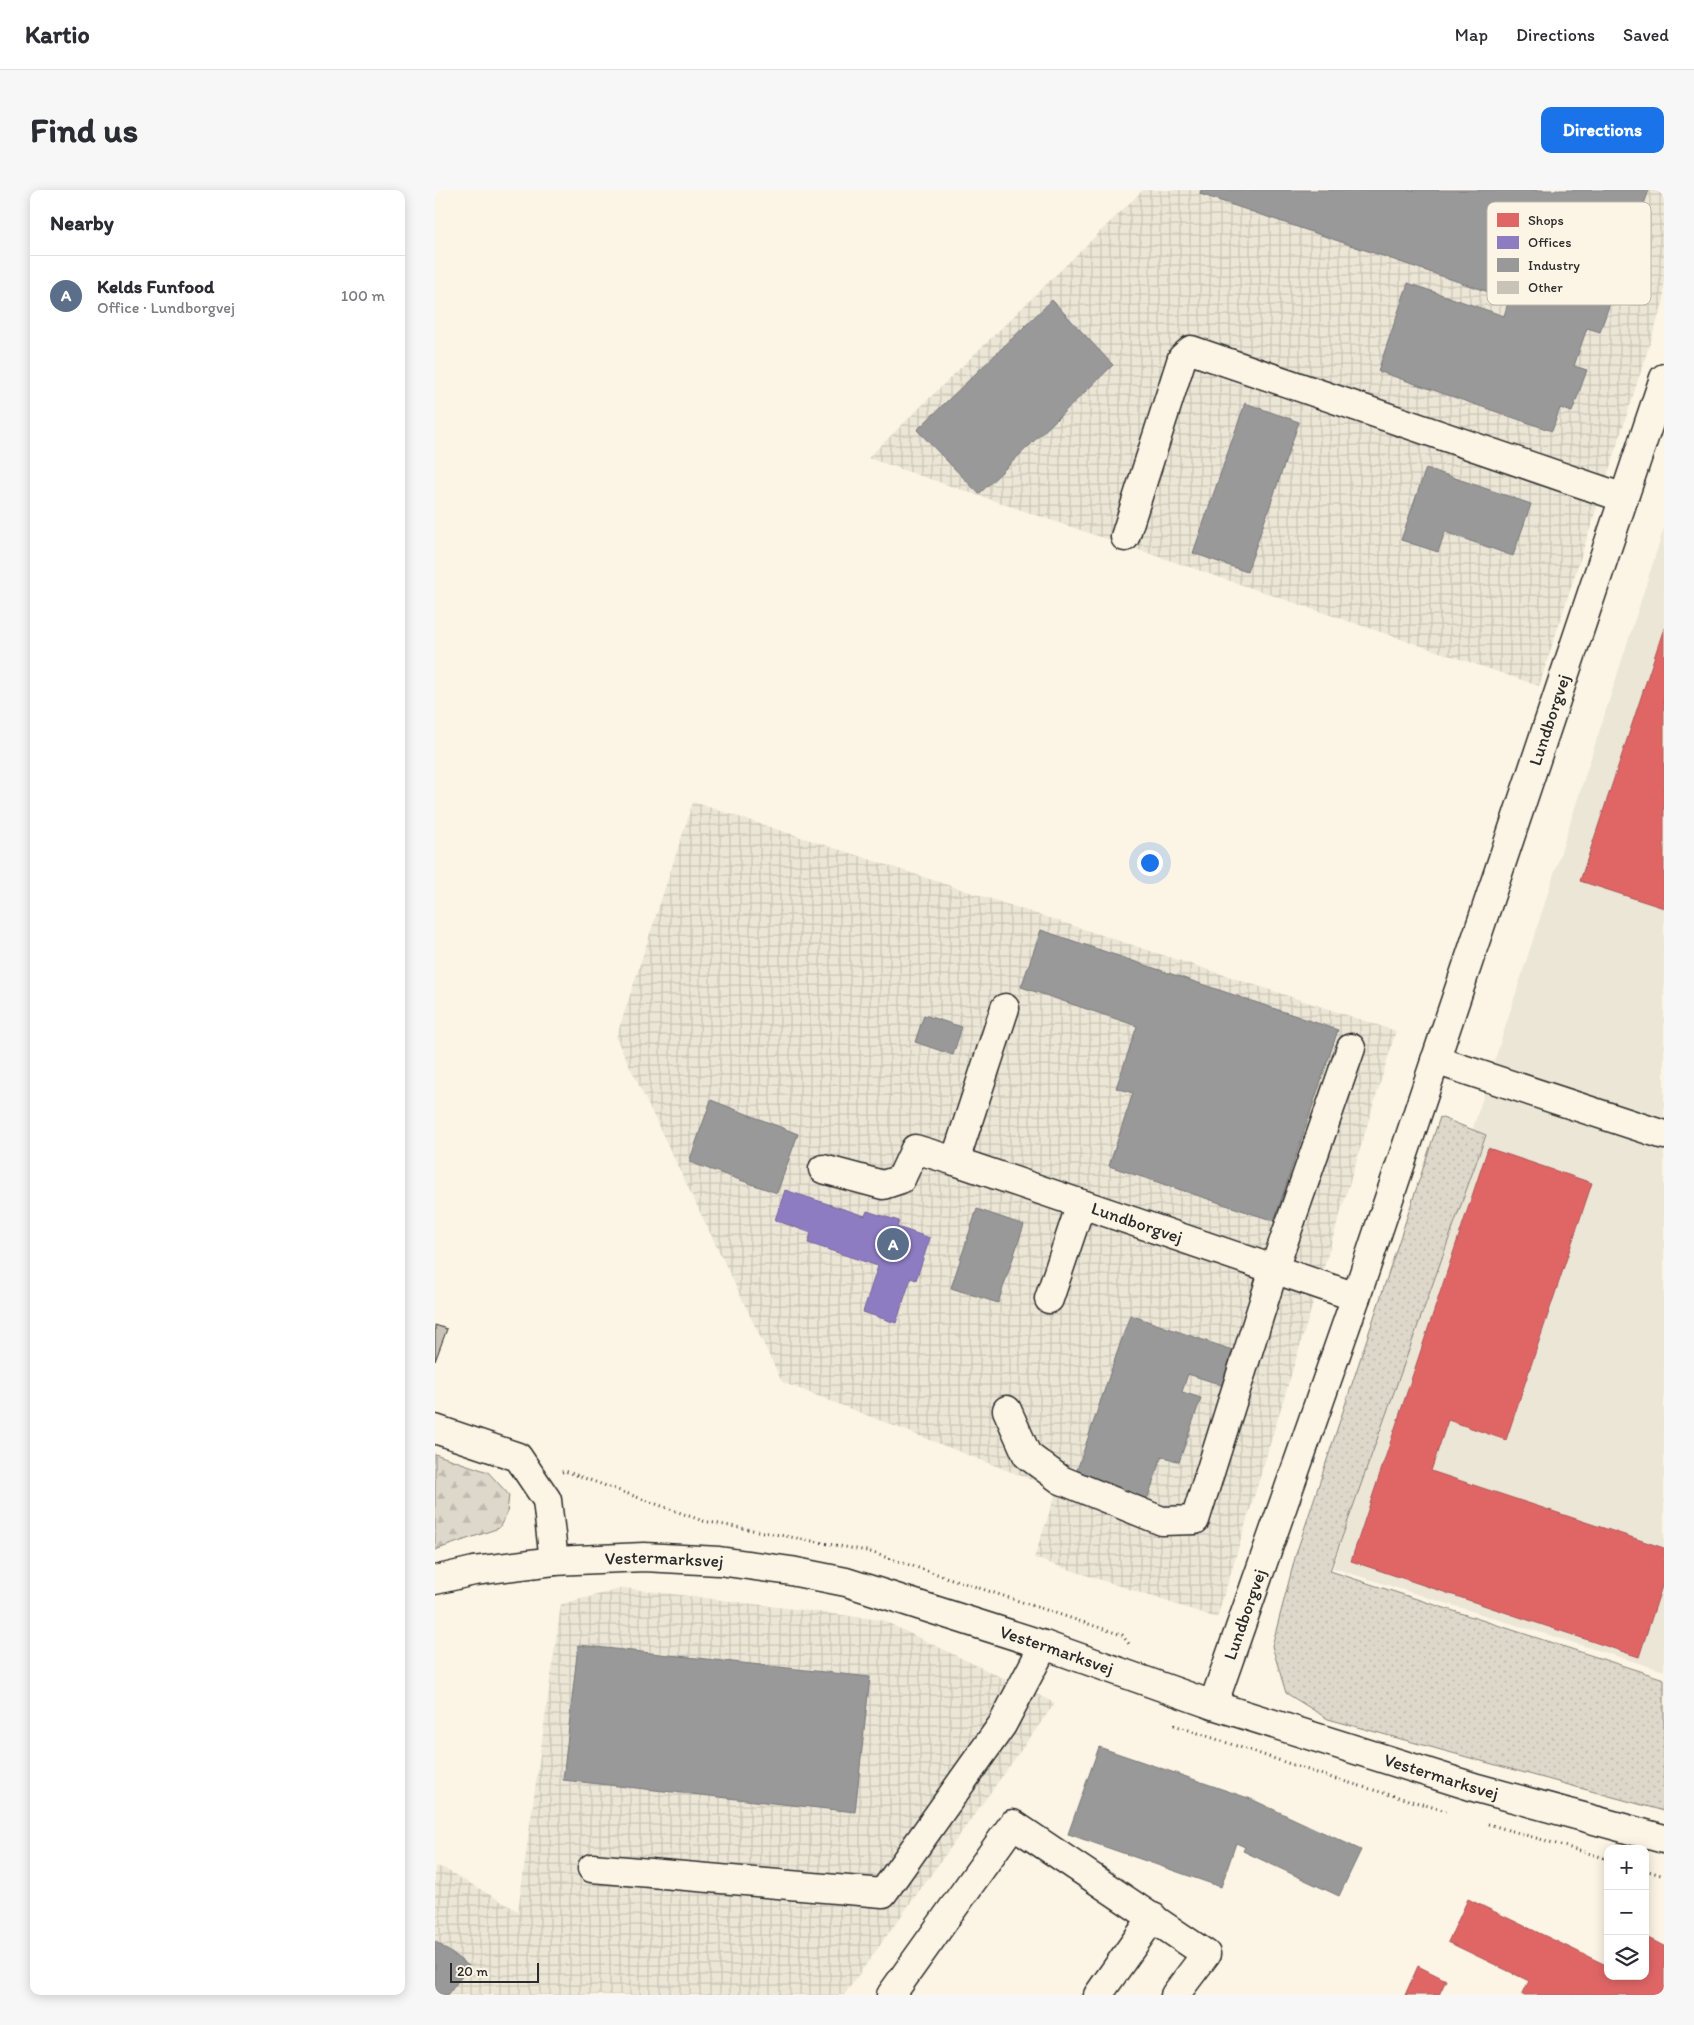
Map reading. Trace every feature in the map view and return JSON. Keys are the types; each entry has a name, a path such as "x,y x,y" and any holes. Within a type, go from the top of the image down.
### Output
{"street":[{"path":"1125,537 1182,358 1191,350 1624,498"},
{"name":"Lundborgvej","path":"1213,1705 1356,1297 1664,378"},
{"path":"955,1161 1005,1008"},
{"path":"1007,1410 1027,1455 1061,1480 1162,1522 1195,1520 1274,1269 1351,1048"},
{"path":"1435,1060 1664,1135"},
{"name":"Lundborgvej","path":"823,1169 883,1185 901,1179 915,1149 1356,1297"},
{"path":"1049,1299 1081,1204"},
{"path":"435,1429 518,1457 547,1500 555,1561"},
{"name":"Vestermarksvej","path":"435,1580 474,1571 555,1561 645,1557 719,1561 791,1571 846,1582 1044,1645 1213,1705 1477,1788 1664,1839"},
{"path":"592,1868 883,1893 1002,1725 1044,1645"},
{"path":"891,1995 1013,1824 1206,1954 1175,1995"},
{"path":"1098,1995 1153,1918"}],"path":[{"path":"1649,1871 1664,1876"}],"shaded area":[{"path":"1143,190 1664,190 1664,300 1539,686 868,458"},
{"path":"1664,528 1664,1671 1333,1568"},
{"path":"693,802 1396,1031 1217,1618 1034,1558 1057,1490 782,1382 616,1038"},
{"path":"624,1588 882,1620 1055,1703 844,1995 435,1995 435,1866 443,1868 518,1911 561,1604"}],"green space":[{"path":"1440,1117 1486,1135 1330,1571 1664,1679 1664,1811 1328,1719 1286,1693 1272,1646 1296,1554"},
{"path":"435,1454 488,1472 509,1495 507,1513 499,1528 435,1550"}],"building: Shops":[{"path":"1664,628 1664,908 1580,881"},
{"path":"1488,1148 1592,1183 1506,1440 1448,1420 1431,1471 1664,1548 1664,1580 1639,1657 1351,1561"},
{"path":"1468,1899 1604,1964 1604,1980 1649,1980 1649,1938 1664,1946 1664,1995 1522,1995 1529,1981 1448,1942"},
{"path":"1418,1966 1446,1980 1439,1995 1405,1995"}],"building: Offices":[{"path":"785,1190 865,1216 867,1211 899,1221 897,1227 930,1238 916,1280 911,1278 896,1323 863,1312 878,1266 808,1243 811,1233 775,1220"}],"building: Industry":[{"path":"1201,190 1649,190 1645,202 1487,202 1487,292 1200,194"},
{"path":"1408,283 1504,316 1507,305 1609,305 1600,332 1587,328 1574,366 1587,370 1572,412 1560,408 1552,431 1378,371"},
{"path":"1052,300 1113,365 979,494 917,430"},
{"path":"1245,403 1299,422 1247,572 1193,553"},
{"path":"1426,468 1531,504 1513,556 1445,532 1438,552 1401,540"},
{"path":"1041,930 1338,1030 1274,1221 1109,1166 1133,1093 1116,1088 1137,1026 1021,987"},
{"path":"924,1015 962,1027 953,1055 915,1042"},
{"path":"711,1100 798,1134 777,1193 689,1162"},
{"path":"977,1209 1024,1225 998,1303 951,1288"},
{"path":"1130,1315 1244,1354 1225,1386 1188,1374 1182,1392 1201,1398 1179,1462 1162,1456 1147,1500 1075,1476"},
{"path":"578,1645 870,1677 855,1812 563,1780"},
{"path":"1099,1747 1251,1799 1361,1850 1339,1896 1243,1851 1245,1847 1236,1843 1221,1887 1068,1834"},
{"path":"435,1941 469,1966 448,1995 435,1995"}],"building: Other":[{"path":"435,1325 447,1329 435,1361"}],"place":[{"name":"Kelds Funfood","path":"893,1244"}]}
